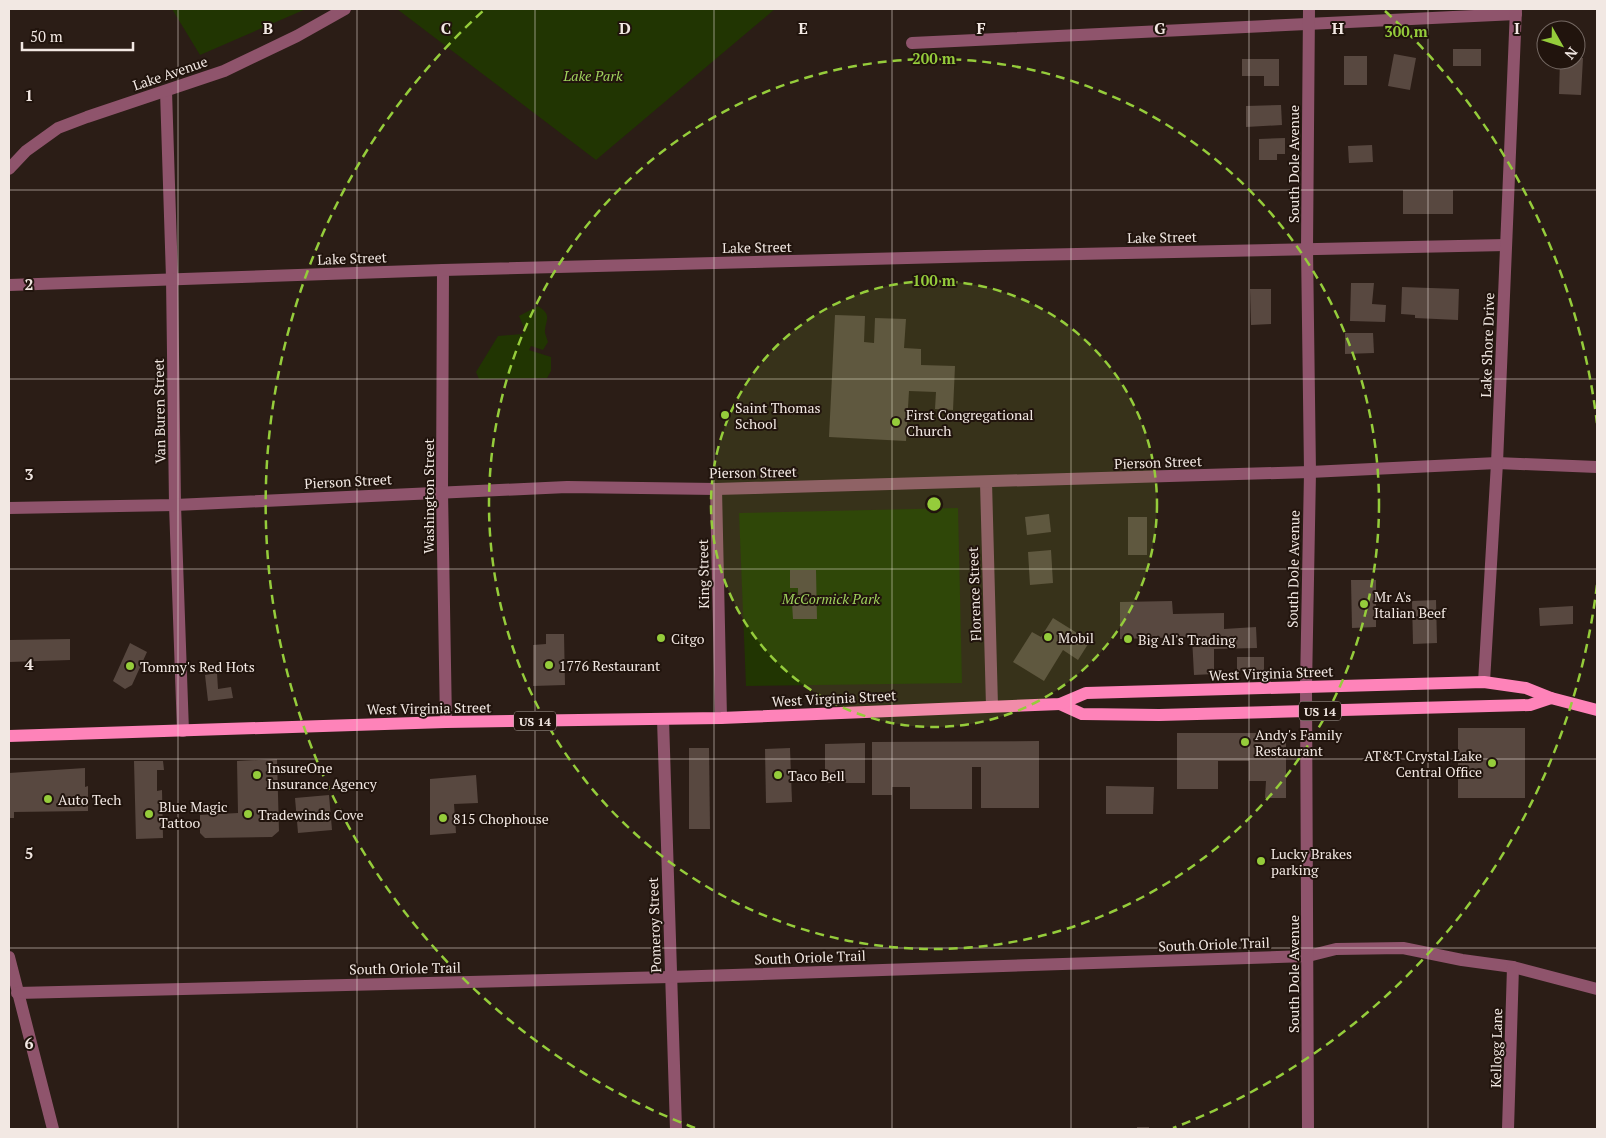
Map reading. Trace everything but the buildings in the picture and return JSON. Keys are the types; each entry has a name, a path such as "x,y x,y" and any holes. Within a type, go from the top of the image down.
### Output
{"main road":[{"name":"West Virginia Street","path":"9,736 446,722 721,718 1060,704 1086,693 1484,682"},
{"name":"US 14","path":"1484,682 1526,688 1552,698 1597,710"},
{"path":"1158,691 1159,715"},
{"name":"West Virginia Street","path":"1060,704 1082,714 1159,715 1530,705 1552,698"}],"street":[{"name":"Lake Avenue","path":"9,169 26,151 58,128 87,116 224,71 297,36 345,9"},
{"name":"South Dole Avenue","path":"1308,1129 1306,687 1310,472 1308,248 1309,9"},
{"path":"912,43 1516,12"},
{"name":"Lake Shore Drive","path":"1484,682 1498,463 1516,12"},
{"name":"Van Buren Street","path":"166,91 172,278 175,505 184,731"},
{"name":"Lake Street","path":"9,285 443,270 1506,244"},
{"name":"Washington Street","path":"443,270 442,491 446,722"},
{"name":"Pierson Street","path":"9,508 175,505 442,491 567,487 716,489 1310,472 1498,463 1597,467"},
{"name":"Florence Street","path":"986,482 992,706"},
{"name":"King Street","path":"716,489 721,718"},
{"name":"Pomeroy Street","path":"663,719 676,1129"},
{"name":"South Oriole Trail","path":"18,993 670,977 1308,956 1336,949 1403,948 1462,960 1513,967 1597,989"},
{"path":"9,957 53,1129"},
{"name":"Kellogg Lane","path":"1508,1129 1513,967"}],"green space":[{"path":"172,9 306,9 200,55"},
{"name":"Lake Park","path":"397,9 775,9 596,160"},
{"path":"538,306 547,316 545,333 548,342 543,350 531,346 529,350 551,357 551,371 547,378 479,379 476,372 498,336 522,334 525,330 519,316"},
{"name":"McCormick Park","path":"958,508 962,683 746,686 739,513"}],"place":[{"name":"Saint Thomas School","path":"725,415"},
{"name":"First Congregational Church","path":"896,422"},
{"name":"Mr A's Italian Beef","path":"1364,604"},
{"name":"Mobil","path":"1048,637"},
{"name":"Citgo","path":"661,638"},
{"name":"Big Al's Trading","path":"1128,639"},
{"name":"1776 Restaurant","path":"549,665"},
{"name":"Tommy's Red Hots","path":"130,666"},
{"name":"Andy's Family Restaurant","path":"1245,742"},
{"name":"AT&T Crystal Lake Central Office","path":"1492,763"},
{"name":"InsureOne Insurance Agency","path":"257,775"},
{"name":"Taco Bell","path":"778,775"},
{"name":"Auto Tech","path":"48,799"},
{"name":"Blue Magic Tattoo","path":"149,814"},
{"name":"Tradewinds Cove","path":"248,814"},
{"name":"815 Chophouse","path":"443,818"},
{"name":"Lucky Brakes parking","path":"1261,861"}]}
